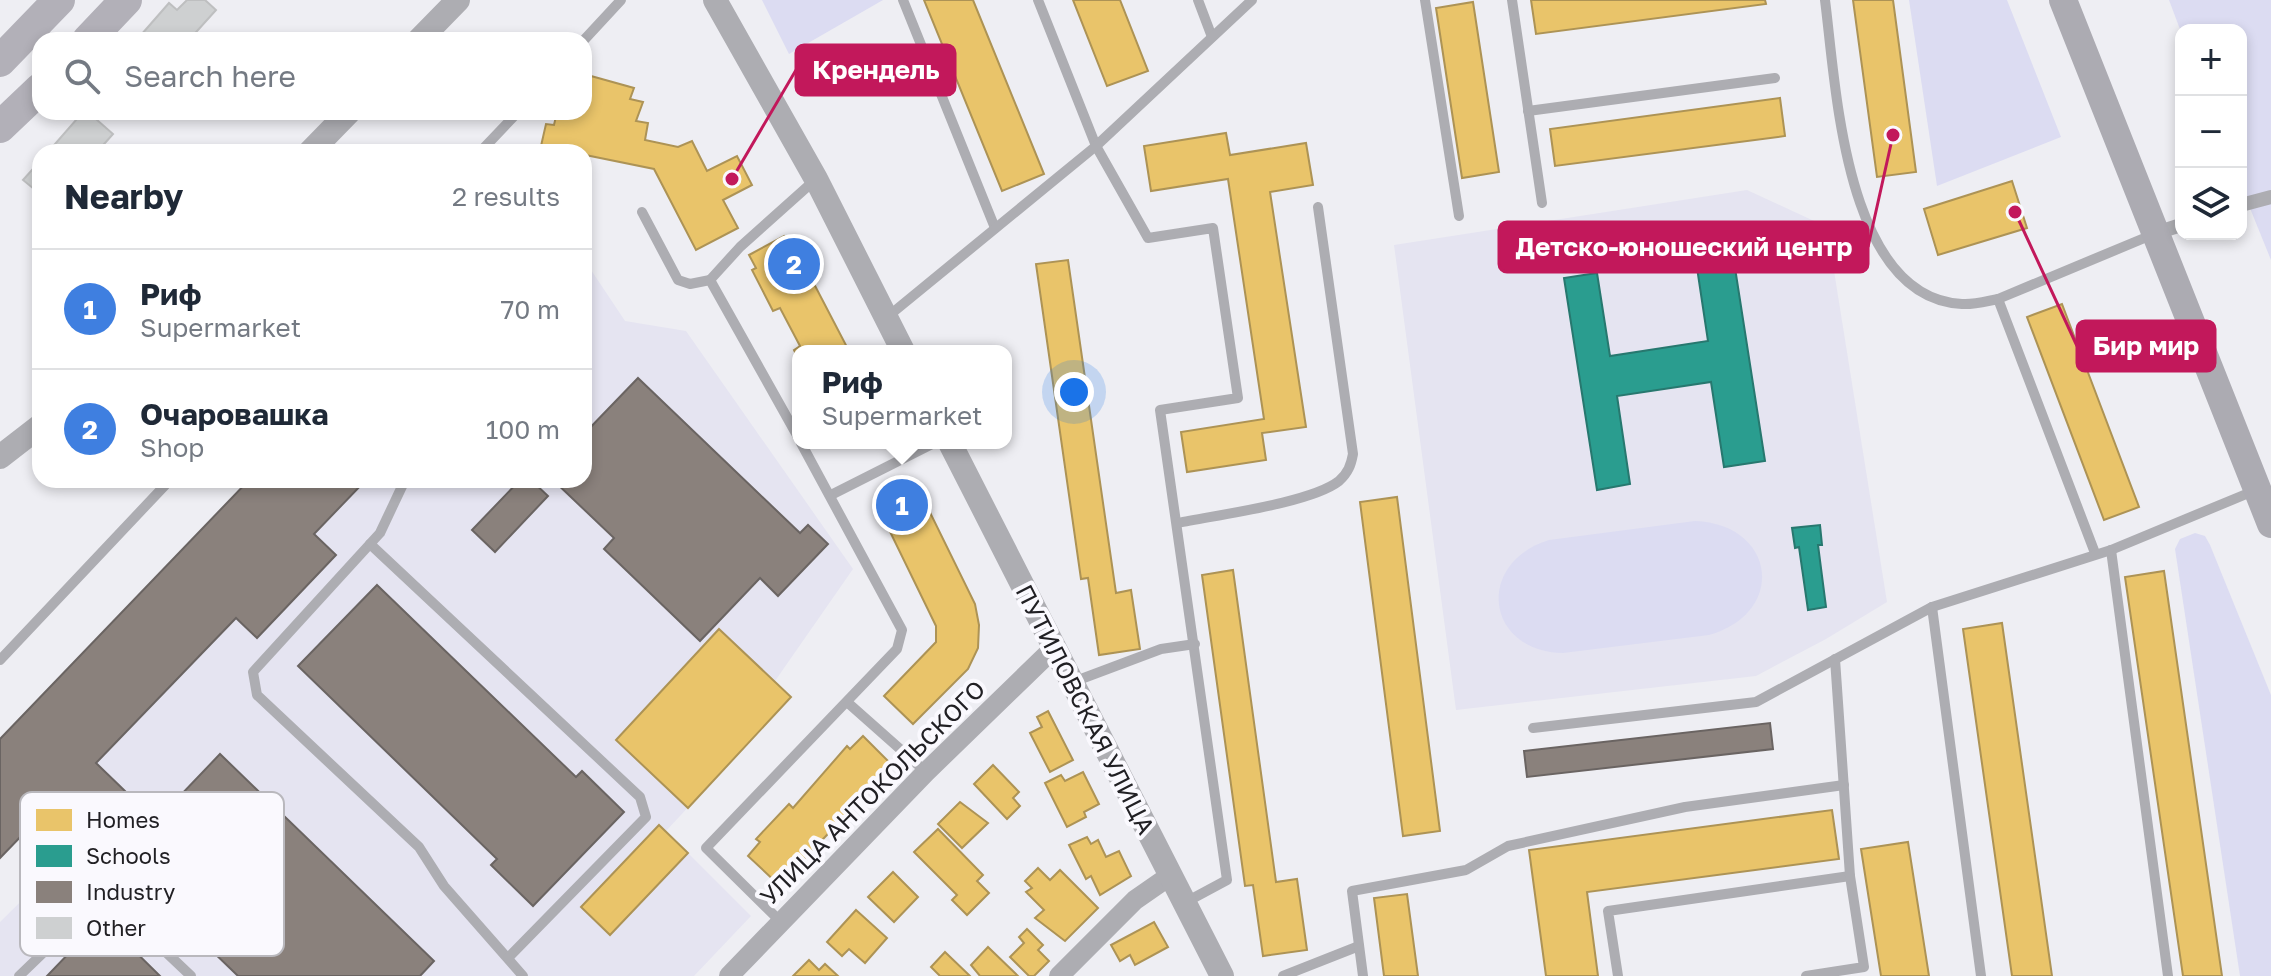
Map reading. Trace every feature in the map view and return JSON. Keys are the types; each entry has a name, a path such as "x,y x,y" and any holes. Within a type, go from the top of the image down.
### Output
{"highway":[{"path":"0,61 12,40 59,0"},
{"path":"96,32 126,0"},
{"path":"0,127 32,97"}],"main road":[{"path":"2063,0 2168,229 2263,493 2271,524"}],"street":[{"path":"427,32 458,0"},
{"path":"715,0 816,179 900,345"},
{"path":"318,144 341,120"},
{"path":"2247,203 2271,197"},
{"path":"0,457 32,432"},
{"name":"ПУТИЛОВСКАЯ УЛИЦА","path":"953,449 1222,976"},
{"name":"УЛИЦА АНТОКОЛЬСКОГО","path":"729,976 926,772 1055,647"},
{"path":"1059,976 1135,900 1171,875"}],"lane":[{"path":"591,32 621,0"},
{"path":"903,0 995,228"},
{"path":"1038,0 1096,146 1148,238 1213,228 1238,398 1160,410 1227,880 1185,903"},
{"path":"1198,0 1212,37"},
{"path":"886,318 1096,146 1252,0"},
{"path":"1425,0 1459,216"},
{"path":"1512,0 1542,203"},
{"path":"1825,0 1848,170 1864,220 1898,272 1931,297 1963,304 1998,299 2168,229"},
{"path":"1528,111 1775,78"},
{"path":"488,144 510,120"},
{"path":"642,212 678,280 690,284 710,280 740,247 816,179"},
{"path":"1178,523 1312,493 1338,481 1350,469 1353,454 1318,207"},
{"path":"710,280 792,426"},
{"path":"1998,299 2095,553"},
{"path":"780,921 706,848 897,649 902,630 804,449"},
{"path":"831,495 922,449"},
{"path":"0,660 162,488"},
{"path":"402,488 370,544 253,672 257,695 419,847 444,886 523,976"},
{"path":"1533,728 1756,702 1932,607 2111,550 2263,493"},
{"path":"370,544 640,797 646,817 508,958"},
{"path":"2111,550 2168,976"},
{"path":"1932,607 1981,976"},
{"path":"1073,682 1161,649 1195,644"},
{"path":"1806,976 1864,967 1850,876 1835,659"},
{"path":"847,702 926,772"},
{"path":"1363,976 1352,891 1466,870 1508,846 1685,807 1844,785"},
{"path":"1618,976 1608,911 1850,876"},
{"path":"1283,976 1359,946"},
{"path":"19,976 40,956"},
{"path":"170,956 191,976"}],"shaded area":[{"path":"762,0 883,0 789,54"},
{"path":"1909,0 2007,0 2061,137 1937,186"},
{"path":"2169,0 2271,0 2271,260 2247,201 2247,24 2178,24"},
{"path":"1747,190 1827,227 1887,602 1756,676 1456,710 1394,245"},
{"path":"592,272 625,321 686,331 853,569 775,681 791,697 666,831 751,916 694,976 0,976 0,922 20,902 20,956 284,956 284,792 51,792 0,739 241,488 592,488"},
{"path":"1695,521 1722,526 1742,537 1755,552 1762,570 1760,590 1751,608 1734,624 1709,635 1563,653 1537,649 1518,638 1505,622 1499,604 1500,585 1509,567 1525,551 1549,540"},
{"path":"2195,533 2205,536 2210,545 2271,695 2271,976 2240,976 2175,549 2180,539"}],"building: Homes":[{"path":"924,0 973,0 1044,174 1002,191"},
{"path":"1073,0 1120,0 1148,71 1107,86"},
{"path":"1531,0 1765,0 1766,4 1536,34"},
{"path":"1853,0 1893,0 1916,172 1877,177"},
{"path":"1473,2 1499,172 1462,178 1436,8"},
{"path":"592,76 634,88 630,99 643,102 636,121 648,123 645,140 678,147 692,141 707,171 737,156 752,185 723,200 738,228 696,250 654,169 592,156 592,144 541,144 546,124 554,125 555,120 592,120"},
{"path":"1780,98 1785,136 1555,166 1550,129"},
{"path":"1226,133 1230,155 1306,143 1313,185 1270,192 1306,427 1262,433 1266,460 1187,472 1181,432 1264,419 1228,179 1151,191 1144,146"},
{"path":"2012,181 2027,228 1938,255 1924,209"},
{"path":"784,236 795,257 799,255 846,345 799,345 780,308 773,311 752,270 756,268 749,255"},
{"path":"1068,260 1116,593 1131,590 1140,649 1099,655 1088,578 1081,579 1036,264"},
{"path":"2062,304 2139,507 2104,520 2027,317"},
{"path":"918,488 975,604 979,625 978,648 968,669 913,724 884,696 936,642 936,626 878,507"},
{"path":"1397,497 1440,831 1403,836 1360,502"},
{"path":"1233,570 1276,882 1297,879 1307,950 1263,956 1253,885 1245,886 1202,575"},
{"path":"2164,571 2222,976 2183,976 2125,577"},
{"path":"2002,623 2052,976 2012,976 1963,629"},
{"path":"719,629 791,697 688,808 616,740"},
{"path":"1048,711 1073,760 1050,772 1030,733 1042,727 1037,717"},
{"path":"863,736 893,766 779,885 748,856 760,842 756,839 789,804 793,808 847,746 850,749"},
{"path":"993,765 1019,792 1013,798 1020,806 1007,819 974,784"},
{"path":"1083,772 1099,804 1084,812 1086,817 1067,827 1045,783 1061,775 1065,781"},
{"path":"960,802 988,823 962,848 938,824"},
{"path":"1832,810 1839,859 1587,892 1598,976 1546,976 1529,850"},
{"path":"659,825 688,853 610,935 581,907"},
{"path":"938,829 983,875 977,881 989,893 967,915 952,900 957,895 914,852"},
{"path":"1087,837 1091,844 1098,840 1106,857 1119,851 1131,876 1100,895 1091,876 1086,879 1069,845"},
{"path":"1908,842 1929,976 1881,976 1861,849"},
{"path":"1038,868 1050,880 1060,870 1098,908 1065,941 1035,918 1044,910 1026,892 1032,888 1025,881"},
{"path":"893,872 918,897 894,922 868,897"},
{"path":"1407,894 1418,976 1384,976 1374,898"},
{"path":"856,910 887,938 865,963 849,949 842,956 827,942"},
{"path":"1154,922 1168,947 1135,965 1130,955 1120,961 1111,945"},
{"path":"1027,929 1043,945 1038,950 1049,961 1034,976 1029,976 1010,957 1024,943 1019,937"},
{"path":"988,947 1018,976 980,976 971,965"},
{"path":"945,952 970,976 940,976 931,967"},
{"path":"809,960 819,970 825,964 838,976 793,976"}],"building: Schools":[{"path":"1733,255 1765,461 1724,467 1711,382 1617,396 1630,484 1597,490 1564,278 1597,273 1610,356 1708,341 1696,261"},
{"path":"1820,525 1822,545 1818,545 1826,607 1808,610 1799,547 1795,548 1792,528"}],"building: Industry":[{"path":"638,378 800,533 808,525 828,544 778,596 760,578 700,641 604,549 614,538 561,488 592,488 592,426"},
{"path":"241,488 358,488 314,534 336,555 257,638 236,618 96,763 126,792 20,792 20,837 0,858 0,739"},
{"path":"512,488 540,488 548,496 495,552 472,530"},
{"path":"377,585 576,777 582,771 624,812 533,906 491,865 497,859 298,666"},
{"path":"1770,723 1773,749 1527,777 1524,751"},
{"path":"220,754 259,792 184,792"},
{"path":"284,816 434,961 420,976 238,976 217,956 284,956"},
{"path":"66,956 140,956 160,976 47,976"}],"building: Other":[{"path":"187,0 205,0 216,10 196,32 144,32 169,3 177,10"},
{"path":"76,120 97,120 113,134 104,144 55,144"},
{"path":"32,170 32,187 23,180"}],"place":[{"name":"Детско-юношеский центр","path":"1893,135"},
{"name":"Крендель","path":"732,179"},
{"name":"Бир мир","path":"2015,212"},
{"name":"Очаровашка","path":"794,264"},
{"name":"Риф","path":"902,505"}]}
